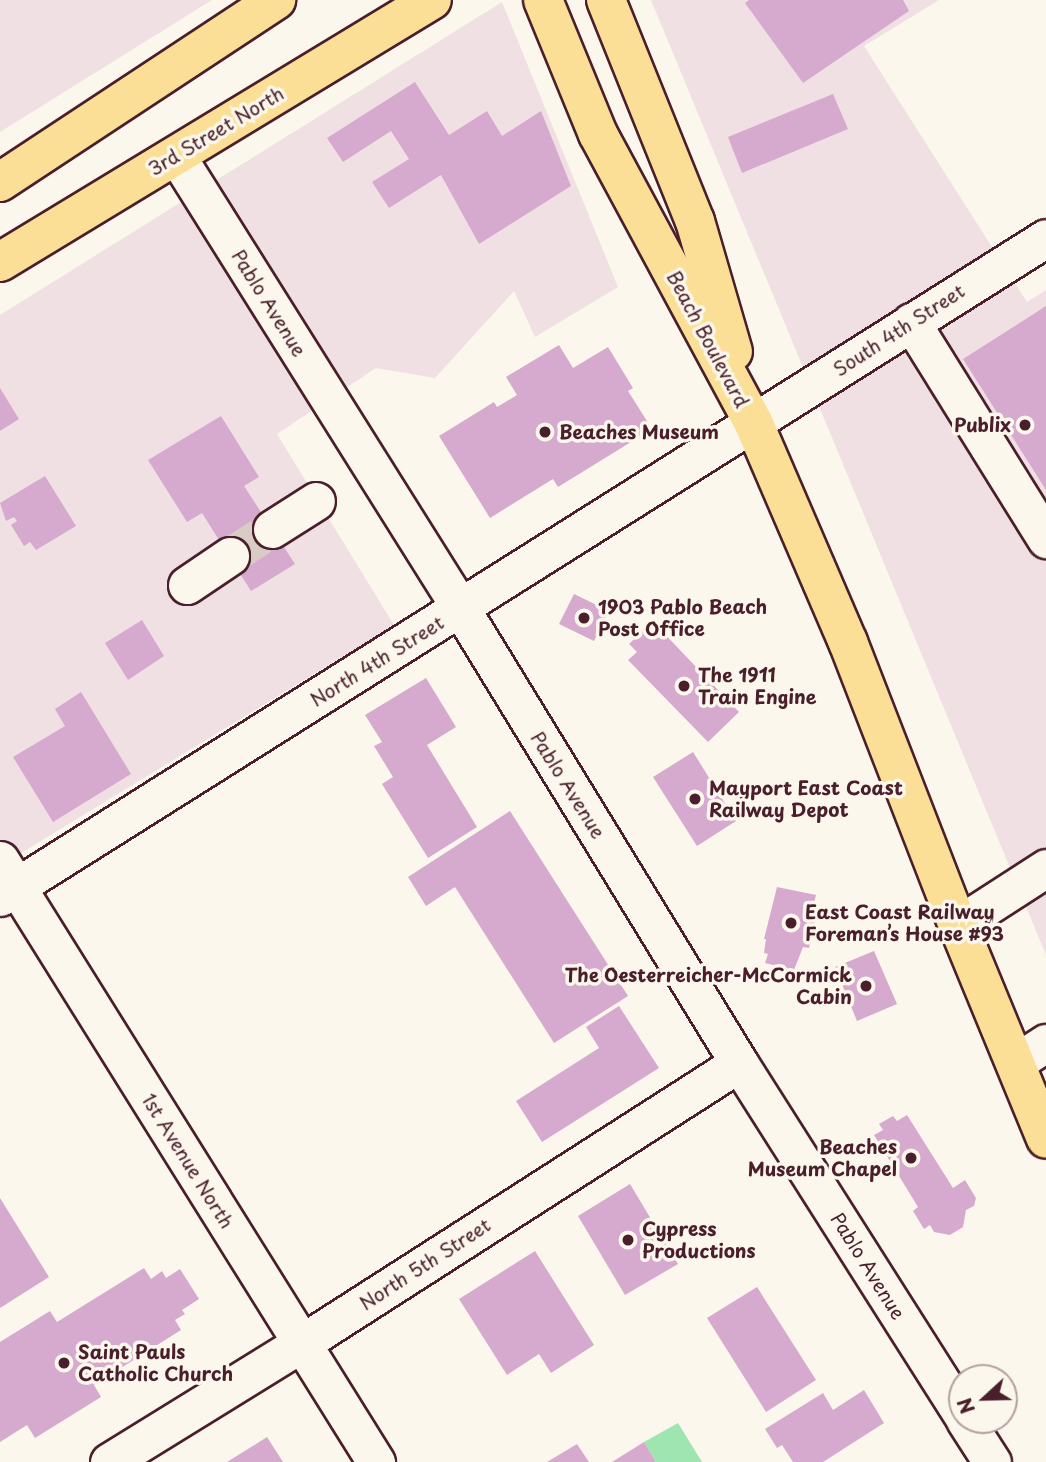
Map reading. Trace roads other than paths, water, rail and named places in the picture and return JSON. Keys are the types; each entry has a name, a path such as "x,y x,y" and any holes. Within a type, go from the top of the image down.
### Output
{"main road":[{"name":"3rd Street North","path":"0,262 432,0"},
{"name":"Beach Boulevard","path":"543,0 598,134 754,424"},
{"name":"Beach Boulevard","path":"606,0 695,221 754,424"},
{"path":"0,182 252,6"},
{"path":"754,424 848,642 958,925 1030,1053 1046,1139"}],"street":[{"name":"Pablo Avenue","path":"176,155 461,609 739,1063 948,1393"},
{"name":"South 4th Street","path":"754,424 1046,238"},
{"path":"911,322 1046,539"},
{"name":"North 4th Street","path":"6,881 461,609 754,424"},
{"path":"272,529 316,501"},
{"path":"187,585 230,556"},
{"path":"958,925 1045,871"},
{"name":"1st Avenue North","path":"6,881 376,1462"},
{"name":"North 5th Street","path":"109,1462 302,1343 739,1063"},
{"path":"974,1434 992,1462"}],"tunnel":[{"path":"230,556 272,529"}],"place":[{"name":"Publix","path":"1025,425"},
{"name":"Beaches Museum","path":"545,432"},
{"name":"1903 Pablo Beach Post Office","path":"584,618"},
{"name":"The 1911 Train Engine","path":"684,686"},
{"name":"Mayport East Coast Railway Depot","path":"695,799"},
{"name":"East Coast Railway Foreman’s House #93","path":"791,923"},
{"name":"The Oesterreicher-McCormick Cabin","path":"866,986"},
{"name":"Beaches Museum Chapel","path":"911,1158"},
{"name":"Cypress Productions","path":"628,1240"},
{"name":"Saint Pauls Catholic Church","path":"64,1363"}]}
